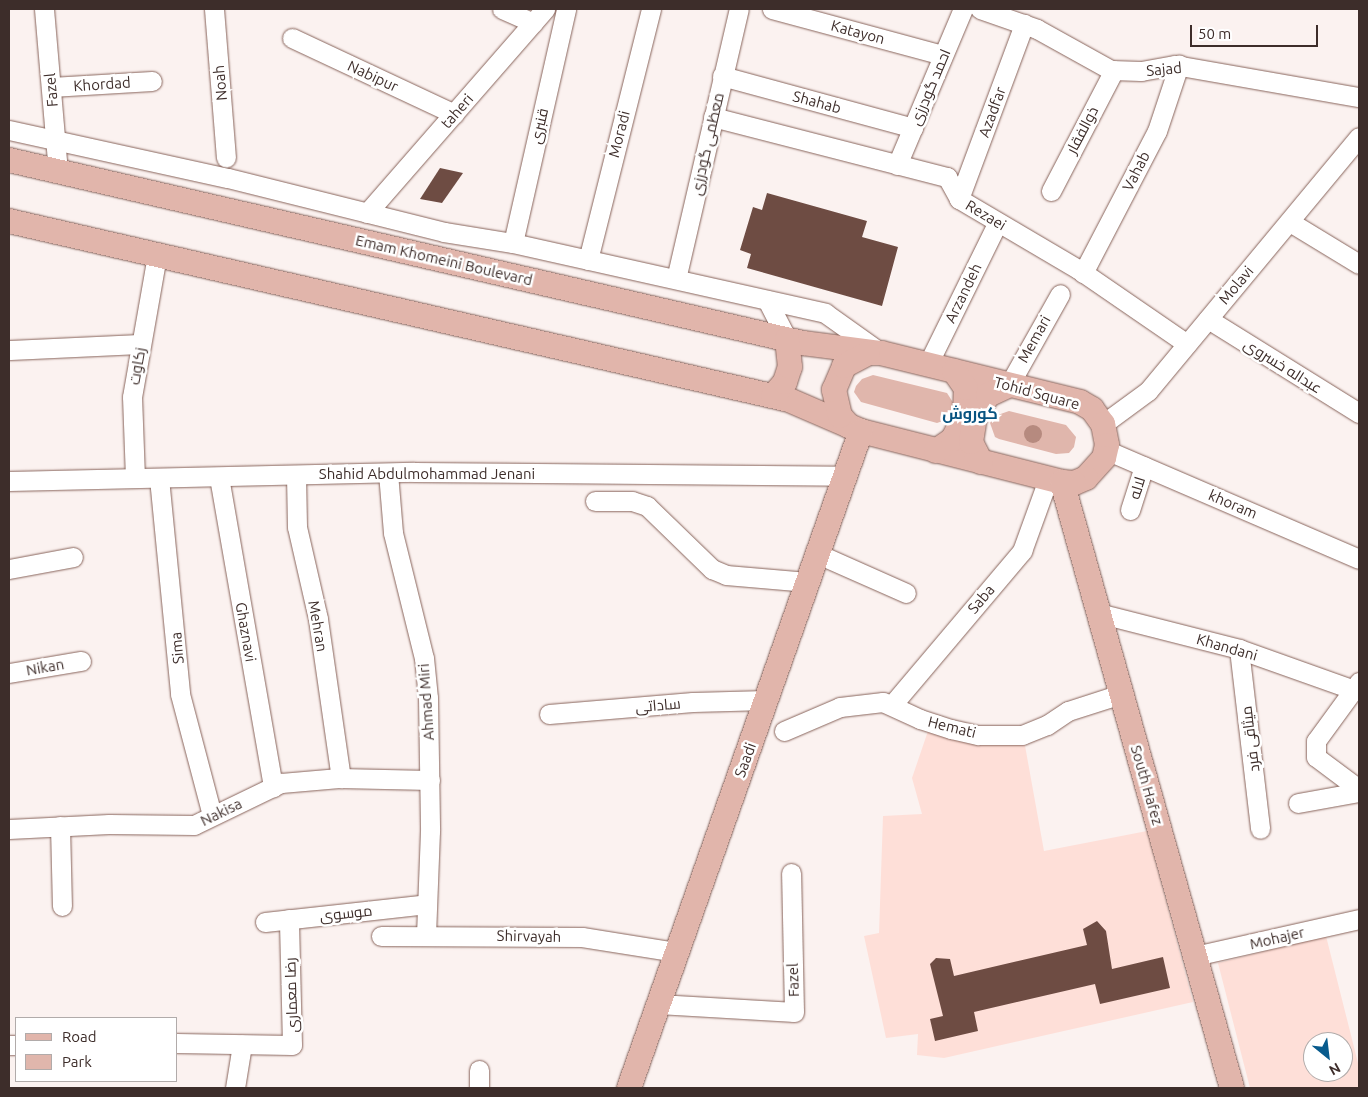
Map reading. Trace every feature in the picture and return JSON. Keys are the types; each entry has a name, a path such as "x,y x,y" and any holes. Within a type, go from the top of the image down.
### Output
{"main road":[{"name":"Emam Khomeini Boulevard","path":"9,160 786,339 881,353"},
{"path":"9,221 773,396 855,429 1055,481 1074,483 1086,478 1097,469 1106,450 1103,424"},
{"path":"773,396 785,382 790,367 786,339"},
{"name":"Tohid Square","path":"855,429 835,404 837,377 855,358 881,353 1080,402 1092,409 1103,424"},
{"path":"936,451 953,439 966,415 966,388 954,371"},
{"path":"981,462 971,442 974,418 988,395 1009,385"},
{"name":"Saadi","path":"629,1088 845,476 855,429"},
{"name":"South Hafez","path":"1055,481 1098,613 1232,1088"}],"street":[{"name":"Fazel","path":"44,9 58,172"},
{"name":"Noah","path":"214,9 226,158"},
{"path":"502,9 533,23"},
{"name":"taheri","path":"367,213 545,9"},
{"name":"قنبری","path":"513,243 566,9"},
{"name":"Moradi","path":"588,260 651,9"},
{"name":"معظمی گودرزی","path":"676,279 738,9"},
{"name":"Katayon","path":"772,9 943,55"},
{"name":"احمد گودرزی","path":"897,165 963,9"},
{"name":"Sajad","path":"980,9 1027,20 1114,70 1141,71 1180,65 1359,98"},
{"name":"Azadfar","path":"960,199 1027,20"},
{"name":"Nabipur","path":"292,38 454,114"},
{"name":"Vahab","path":"1083,273 1157,131 1180,65"},
{"name":"ذوالفقار","path":"1051,191 1114,70"},
{"name":"Shahab","path":"722,76 913,128"},
{"name":"Khordad","path":"51,87 152,81"},
{"name":"Rezaei","path":"712,117 947,178 960,199 1083,273 1187,344"},
{"path":"9,130 176,167 444,232 513,243 825,313 881,353"},
{"name":"Molavi","path":"1103,424 1148,390 1359,137"},
{"path":"167,195 176,167"},
{"name":"Arzandeh","path":"928,364 998,222"},
{"path":"1290,222 1359,264"},
{"name":"زکاوت","path":"136,478 132,396 157,255"},
{"name":"Memari","path":"1009,385 1060,294"},
{"path":"767,300 786,339"},
{"name":"عبداله خسروی","path":"1208,319 1359,413"},
{"path":"9,350 141,344"},
{"name":"khoram","path":"1106,450 1359,559"},
{"name":"لاله","path":"1130,510 1144,466"},
{"name":"Shahid Abdulmohammad Jenani","path":"9,481 388,473 845,476"},
{"name":"Ahmad Miri","path":"388,473 393,533 424,658 430,780 426,935"},
{"name":"Mehran","path":"296,475 297,527 318,619 340,778"},
{"name":"Ghaznavi","path":"219,477 273,787"},
{"name":"Sima","path":"159,478 180,694 212,815"},
{"name":"Saba","path":"892,705 1022,551 1055,481"},
{"path":"594,501 632,501 647,506 712,568 726,575 808,582"},
{"path":"818,554 906,594"},
{"path":"9,569 73,557"},
{"name":"Khandani","path":"1098,613 1240,649 1357,686"},
{"name":"میثاقی فرد","path":"1240,649 1260,829"},
{"name":"Nikan","path":"9,673 81,661"},
{"path":"1357,686 1316,742 1316,757 1359,791"},
{"name":"Hemati","path":"784,731 840,707 866,702 892,705 920,719 969,733 1022,735 1047,726 1068,711 1121,694"},
{"name":"ساداتی","path":"549,714 693,702 766,700"},
{"name":"Nakisa","path":"9,830 60,826 194,825 281,783 340,778 430,780"},
{"path":"1298,803 1359,791"},
{"path":"60,826 62,906"},
{"name":"Fazel","path":"659,1004 794,1012 791,873"},
{"name":"موسوی","path":"265,922 427,904"},
{"name":"رضا معماری","path":"178,1043 292,1045 289,919"},
{"name":"Mohajer","path":"1195,956 1359,919"},
{"name":"Shirvayah","path":"381,936 582,937 677,952"},
{"path":"235,1088 242,1045"}],"shaded area":[{"path":"1029,425 1037,425 1042,430 1040,441 1029,443 1024,438 1024,430"},
{"path":"928,731 1024,740 1044,851 1147,831 1193,1002 944,1058 917,1055 918,1034 886,1038 864,936 879,933 883,816 922,814 912,778"},
{"path":"1326,936 1350,1032 1303,1032 1303,1082 1353,1082 1353,1043 1359,1067 1359,1088 1250,1088 1218,963"}],"green space":[{"path":"873,375 947,393 954,404 951,418 937,423 861,402 854,392 856,386 862,379"},
{"path":"1009,411 1066,425 1076,437 1074,447 1069,453 1056,454 995,437 990,423 995,416"}],"building":[{"path":"440,168 463,173 442,203 420,199"},
{"path":"767,193 867,221 862,237 898,247 882,306 747,268 751,254 740,250 753,207 762,210"},
{"path":"1097,921 1106,931 1112,969 1163,957 1170,988 1100,1004 1095,984 974,1012 978,1031 935,1041 930,1019 943,1016 930,964 936,958 950,959 954,976 1087,945 1083,929"}],"district":[{"name":"کوروش","path":"970,413"}]}
